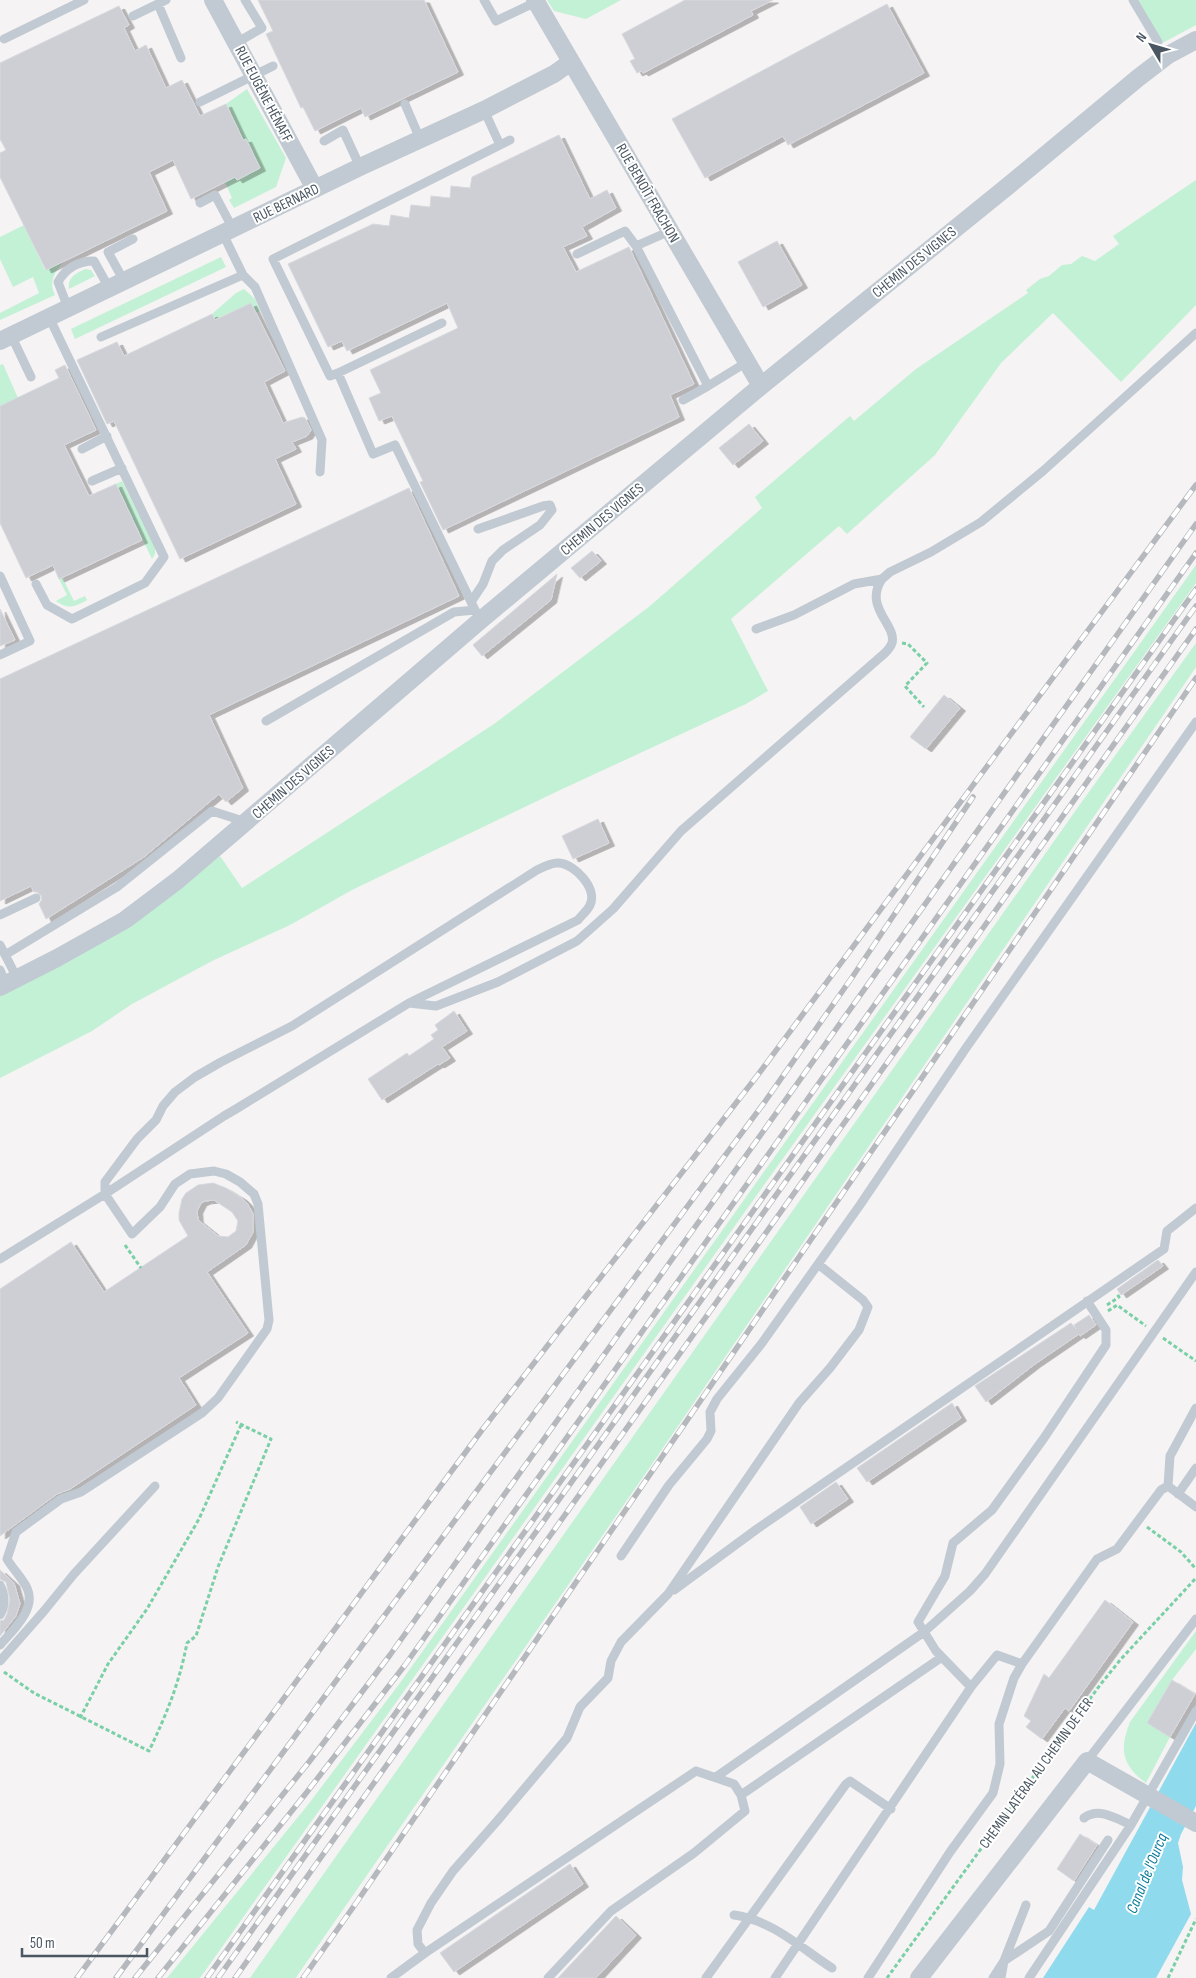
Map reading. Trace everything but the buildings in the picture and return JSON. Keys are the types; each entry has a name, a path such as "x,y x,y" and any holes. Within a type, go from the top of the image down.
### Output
{"street":[{"name":"RUE EUGÈNE HÉNAFF","path":"213,0 315,189"},
{"name":"RUE BENOÎT FRACHON","path":"535,1 761,386"},
{"name":"CHEMIN DES VIGNES","path":"6,980 125,920 178,880 246,822 476,610 761,386 1138,78 1168,55 1196,40"},
{"name":"RUE BERNARD","path":"5,338 360,167 484,110 554,74 571,62"},
{"path":"1087,1761 1196,1823"},
{"name":"CHEMIN LATÉRAL AU CHEMIN DE FER","path":"919,1978 1087,1761"}],"lane":[{"path":"4,40 84,0"},
{"path":"236,44 262,28 245,0"},
{"path":"484,0 496,21 535,1"},
{"path":"1132,0 1158,42"},
{"path":"133,16 162,2 181,58"},
{"path":"200,102 273,66"},
{"path":"404,104 420,139"},
{"path":"484,110 500,144"},
{"path":"324,141 343,130 360,167"},
{"path":"442,323 330,376 273,259 510,140"},
{"path":"200,203 214,196 243,275 255,287 322,440 320,472"},
{"path":"577,254 625,231 636,246 708,386"},
{"path":"636,246 670,231"},
{"path":"117,285 108,252 133,239"},
{"path":"68,308 58,282 64,271 84,261 94,261 117,285"},
{"path":"101,337 243,275"},
{"path":"36,584 47,605 72,619 145,583 164,557 49,317"},
{"path":"409,1003 436,1006 498,982 577,941 613,909 681,831 886,653 892,644 892,640 876,598 876,591 882,579 890,572 931,552 981,522 1043,471 1196,333"},
{"path":"5,338 31,377"},
{"path":"683,400 748,362"},
{"path":"338,373 373,454 394,445 476,610"},
{"path":"82,449 106,436"},
{"path":"92,482 122,468"},
{"path":"476,610 492,561 503,550 540,524 552,510 550,505 543,506 478,529"},
{"path":"0,576 30,641 0,655"},
{"path":"756,629 794,615 854,584 882,579"},
{"path":"266,721 454,612 476,610"},
{"path":"621,1556 670,1485 707,1439 711,1431 710,1412 717,1400 762,1343 860,1205 966,1048 1196,722"},
{"path":"5,954 117,887 212,811 246,822"},
{"path":"0,1259 105,1194 236,1109 409,1003 578,920 590,905 592,895 587,883 572,866 557,862 537,870 292,1026 195,1077 175,1092 163,1106 156,1120 136,1139 121,1158 105,1182 105,1194 132,1234 160,1207 175,1184 190,1174 214,1171 226,1174 240,1182 254,1194 258,1204 269,1320 267,1329 218,1398 202,1413 80,1492 61,1500 16,1532 7,1559 28,1590 28,1608 18,1625 0,1645"},
{"path":"0,915 36,898"},
{"path":"0,945 5,954 6,980"},
{"path":"424,1953 418,1944 417,1930 431,1903 453,1871 567,1738 580,1707 608,1678 611,1661 621,1642 668,1594 773,1518 1164,1249 1167,1230 1196,1208"},
{"path":"668,1594 799,1403 830,1368 859,1330 868,1307 863,1300 818,1264"},
{"path":"716,1777 924,1632 970,1591 985,1574 1196,1272"},
{"path":"972,1687 942,1657 918,1622 945,1576 953,1543 992,1510 1106,1345 1106,1330 1087,1301"},
{"path":"1168,1486 1170,1456 1196,1408"},
{"path":"1178,1494 1196,1468"},
{"path":"0,1661 85,1561 155,1486"},
{"path":"1168,1486 1196,1507"},
{"path":"868,1978 950,1852 993,1793 1000,1764 999,1724 1014,1678 1022,1664 1097,1559 1117,1549 1162,1490 1168,1486"},
{"path":"0,1585 4,1594 4,1609 0,1615"},
{"path":"1087,1761 1196,1619"},
{"path":"775,1978 972,1687 997,1655 1022,1664"},
{"path":"742,1795 913,1679 942,1657"},
{"path":"1029,1978 1132,1824 1196,1711"},
{"path":"391,1978 424,1953 696,1771 734,1784 742,1795 745,1811 694,1853 611,1911 548,1978"},
{"path":"706,1978 846,1784 850,1781 891,1809"},
{"path":"1084,1818 1099,1812 1132,1824"},
{"path":"993,1978 1004,1961 1048,1931 1108,1840"},
{"path":"1001,1978 1004,1961 1026,1905"},
{"path":"734,1915 750,1917 776,1930 832,1968"}],"path":[{"path":"892,640 908,644 927,664 905,686 924,707"},
{"path":"1103,1314 1116,1305"},
{"path":"2,1671 29,1691 149,1751 166,1715 181,1676 187,1642 196,1636 218,1567 271,1438 236,1422"},
{"path":"80,1718 108,1664 147,1609 199,1519 241,1424"},
{"path":"1138,1521 1181,1552 1196,1569"},
{"name":"CHEMIN LATÉRAL AU CHEMIN DE FER","path":"888,1978 1100,1685 1196,1578"},
{"path":"1168,1978 1196,1920"}],"green space":[{"path":"547,0 621,0 586,19 554,11"},
{"path":"1129,0 1196,0 1196,25 1157,46"},
{"path":"247,89 286,158 276,187 234,208 229,200 232,198 225,182 235,177 237,180 260,168 246,139 243,140 226,104"},
{"path":"1196,180 1196,305 1121,382 1053,313 1001,363 935,455 847,534 839,526 731,619 768,691 746,704 558,791 352,890 290,925 212,961 132,1004 92,1031 0,1078 0,995 130,927 220,856 242,888 494,724 650,606 762,508 755,497 850,416 854,421 916,369 1028,293 1026,290 1040,279 1049,276 1062,265 1071,264 1082,256 1095,261 1119,244 1113,236"},
{"path":"24,225 45,270 64,261 55,273 52,281 55,295 0,320 0,313 39,293 33,277 13,287 0,259 0,237"},
{"path":"221,257 226,267 75,339 71,329"},
{"path":"85,269 91,270 95,276 69,289 71,278"},
{"path":"244,289 255,299 260,311 256,313 251,303 215,320 212,314 236,293"},
{"path":"3,364 18,398 0,406 0,365"},
{"path":"122,481 155,547 155,554 152,559 116,484"},
{"path":"1196,565 1196,583 774,1171 200,1978 167,1978 307,1806 400,1683"},
{"path":"62,577 74,601 85,596 87,600 72,606 64,606 56,601 67,595 59,579"},
{"path":"1196,643 1196,667 650,1467 296,1978 250,1978 1081,803"},
{"path":"1196,1631 1196,1649 1172,1680 1147,1723 1170,1737 1146,1783 1132,1770 1125,1756 1124,1741 1130,1722"}],"water":[{"name":"Canal de l'Ourcq","path":"1196,1723 1196,1806 1178,1843 1183,1867 1182,1880 1191,1914 1156,1978 1043,1978 1089,1907 1094,1910"}],"railway":[{"path":"77,1978 482,1430 757,1076 1196,485"},
{"path":"135,1978 309,1762 390,1655 1196,524"},
{"path":"158,1978 307,1792 405,1665 1196,553"},
{"path":"207,1978 1196,589"},
{"path":"218,1978 1196,606"},
{"path":"235,1978 1196,629"},
{"path":"303,1978 1196,678"},
{"path":"116,1978 764,1103 853,976 973,797"}]}
